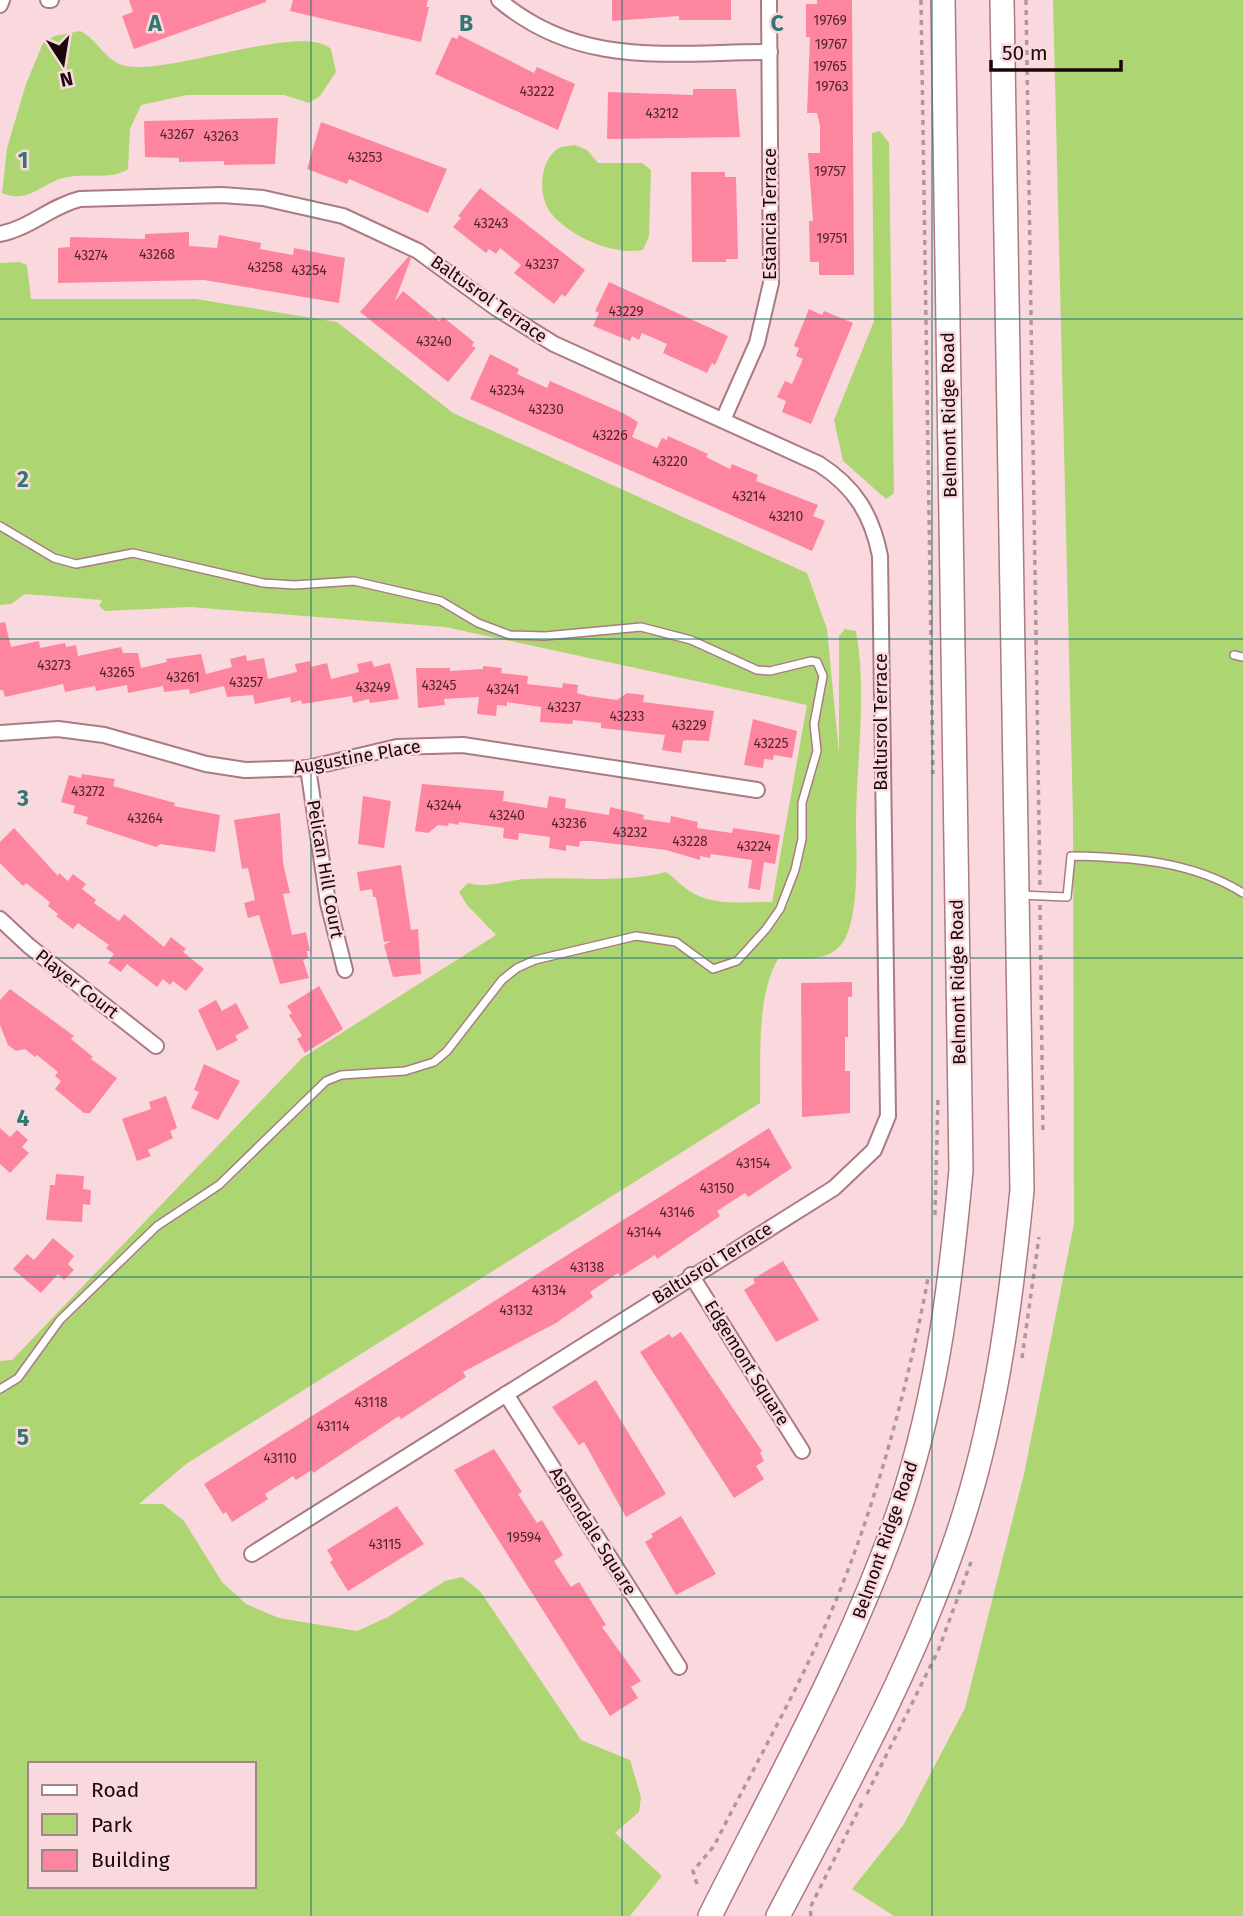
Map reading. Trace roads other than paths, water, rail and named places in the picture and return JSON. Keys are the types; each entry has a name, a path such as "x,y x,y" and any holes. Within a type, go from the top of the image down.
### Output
{"main road":[{"name":"Belmont Ridge Road","path":"710,1916 845,1649 874,1578 915,1454 946,1319 961,1170 943,0"},
{"path":"778,1916 900,1681 954,1547 987,1425 1011,1289 1022,1190 1029,895 1002,0"}],"street":[{"path":"0,5 2,0"},
{"path":"499,0 534,26 588,48 622,53 770,52"},
{"name":"Estancia Terrace","path":"723,420 757,343 771,283 769,0"},
{"name":"Baltusrol Terrace","path":"0,234 28,225 63,203 80,199 222,195 304,205 344,216 388,234 447,269 496,308 554,344 819,464 853,491 876,532 880,556 888,1116 874,1150 834,1188 691,1275 252,1554"},
{"name":"Augustine Place","path":"0,733 58,729 81,731 139,743 206,764 245,770 308,768 397,747 463,745 757,790"},
{"name":"Pelican Hill Court","path":"308,768 328,903 345,970"},
{"name":"Player Court","path":"0,919 29,946 156,1046"},
{"name":"Edgemont Square","path":"691,1275 802,1451"},
{"name":"Aspendale Square","path":"506,1394 679,1667"}],"lane":[{"path":"0,526 43,552 69,563 84,564 133,553 263,583 295,585 354,582 441,601 478,623 510,635 533,637 626,626 653,628 705,645 757,670 770,671 811,661 817,663 823,676 814,714 813,732 817,751 802,803 802,839 795,870 773,921 737,961 713,969 676,942 636,936 526,963 489,993 447,1051 434,1062 405,1071 341,1074 321,1086 219,1185 157,1226 60,1320 18,1378 0,1388"},
{"path":"1234,654 1243,657"},
{"path":"1029,895 1067,897 1071,856 1127,857 1182,867 1243,893"}]}
